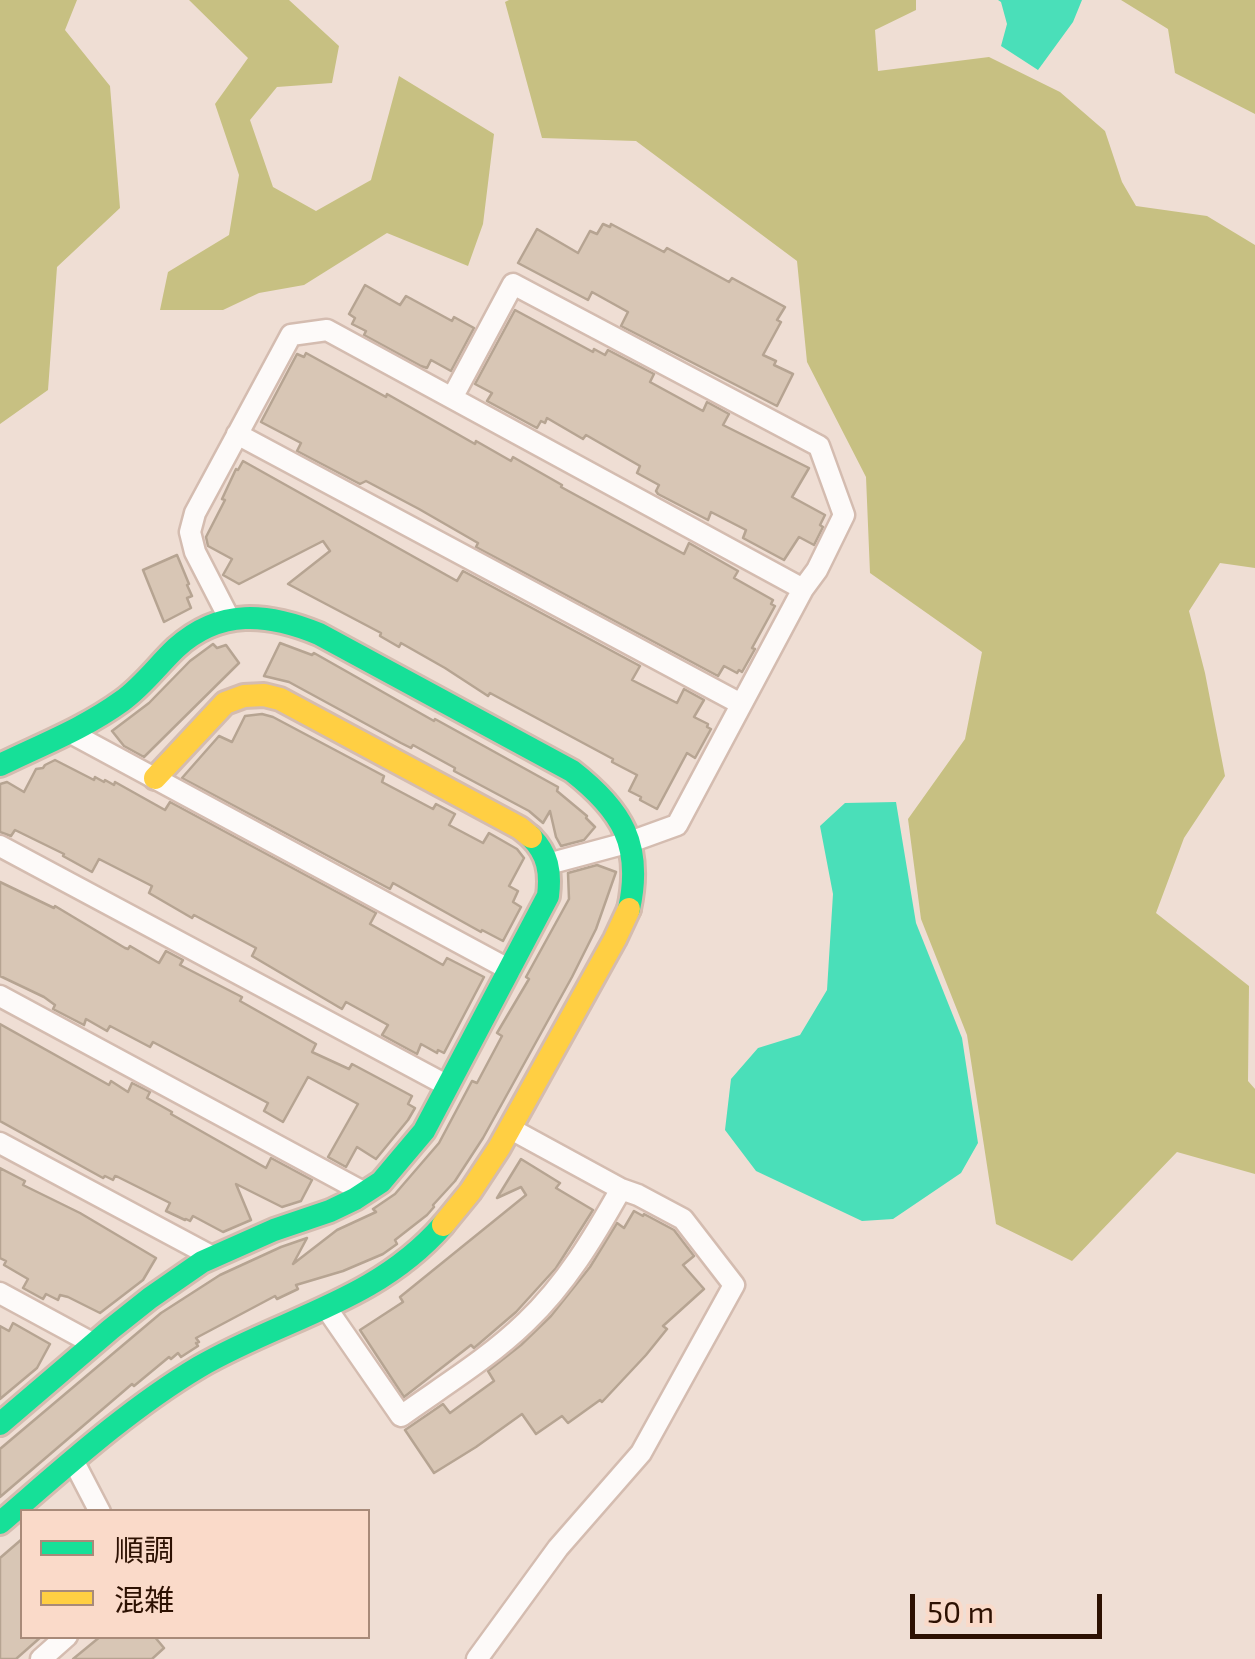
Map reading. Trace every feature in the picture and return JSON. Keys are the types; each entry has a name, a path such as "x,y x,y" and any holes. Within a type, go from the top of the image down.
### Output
{"street":[{"path":"452,398 513,284 819,446 844,515 677,825 548,864"},
{"path":"229,618 195,552 190,532 194,514 290,335 326,330 803,589"},
{"path":"238,434 741,704"},
{"path":"0,766 124,700 200,629 229,618 249,616 295,623 572,771 596,788 615,810 627,831 633,855 629,910 511,1129 465,1200 414,1254 369,1286 327,1309 236,1349 169,1386 0,1524"},
{"path":"0,1424 150,1298 202,1262 274,1230 330,1211 381,1182 424,1131 548,896 551,878 546,855 536,839 296,706 264,694 225,703 155,778"},
{"path":"69,732 510,970"},
{"path":"0,846 448,1086"},
{"path":"0,996 364,1192"},
{"path":"477,1659 558,1548 641,1453 734,1285 683,1220 511,1129"},
{"path":"0,1143 213,1257"},
{"path":"327,1309 401,1416 527,1322 592,1242 621,1189"},
{"path":"0,1293 94,1344"},
{"path":"74,1462 99,1509"},
{"path":"41,1659 64,1639"}],"shaded area":[{"path":"0,0 77,0 65,30 110,86 120,208 57,267 48,390 0,424"},
{"path":"189,0 289,0 339,46 332,83 277,87 250,120 273,187 316,211 371,180 399,76 494,134 483,224 468,266 387,233 304,285 259,293 223,310 160,310 168,272 229,235 239,175 215,104 248,58"},
{"path":"916,0 916,10 875,30 878,71 989,57 1060,92 1105,131 1122,182 1136,206 1207,216 1255,245 1255,568 1220,563 1189,611 1225,776 1184,838 1156,913 1249,986 1248,1081 1255,1089 1255,1174 1177,1152 1072,1261 996,1224 967,1035 921,919 908,819 965,739 982,652 870,573 866,477 807,362 797,261 636,141 542,138 505,2"},
{"path":"998,0 1082,0 1073,22 1038,70 1001,46 1007,24"},
{"path":"1121,0 1255,0 1255,114 1175,73 1168,29"},
{"path":"896,802 916,923 962,1038 978,1143 961,1173 893,1219 862,1221 756,1171 725,1130 731,1079 758,1048 800,1035 827,990 833,894 820,826 845,803"}],"building":[{"path":"603,224 611,224 664,252 667,248 785,307 763,355 793,374 777,406 621,326 628,312 592,292 588,300 518,263 537,229 578,253 590,231 597,234"},
{"path":"365,285 400,305 406,296 452,321 454,317 474,328 451,371 431,360 427,368 421,366 364,335 366,331 352,324 355,318 349,314"},
{"path":"515,310 593,352 594,349 605,355 608,350 654,374 650,382 703,411 707,402 729,414 723,425 809,468 792,497 825,515 814,545 799,537 784,560 743,538 746,530 711,512 708,520 658,494 659,485 637,473 640,466 586,435 583,439 547,418 537,428 487,401 492,393 475,384"},
{"path":"306,353 475,444 476,441 511,461 513,457 684,554 689,543 738,571 734,578 773,600 771,604 775,606 742,672 724,666 718,676 476,547 478,543 419,509 297,451 301,443 261,422 297,354 304,357"},
{"path":"243,461 457,581 463,571 640,666 632,680 677,703 684,689 704,700 694,717 711,729 695,758 687,753 657,809 640,800 629,791 637,775 612,762 613,759 490,693 488,696 401,643 399,647 381,633 288,584 330,551 323,541 239,584 223,575 232,559 208,546 206,537"},
{"path":"177,555 189,584 192,596 187,598 191,608 164,622 143,570"},
{"path":"280,643 314,653 558,787 557,791 595,827 584,840 561,846 550,811 543,823 529,811 413,745 411,748 401,743 289,682 264,676"},
{"path":"213,644 217,648 226,645 239,663 144,757 124,746 112,731"},
{"path":"262,714 384,776 382,782 433,809 436,804 455,814 449,825 483,843 489,833 517,849 524,858 509,886 518,891 513,902 521,907 503,941 393,883 390,889 182,778 219,736 232,742 245,716"},
{"path":"55,760 94,780 95,777 114,785 115,782 165,810 170,802 376,913 370,924 443,965 447,958 484,977 444,1053 421,1044 417,1054 382,1035 388,1025 346,1002 342,1009 252,956 256,948 194,915 192,918 149,893 152,886 99,859 92,872 15,830 11,836 0,832 0,784 7,782 24,792 36,769"},
{"path":"597,865 616,872 596,929 483,1138 427,1215 383,1254 296,1285 298,1289 277,1299 275,1296 196,1338 198,1346 181,1357 178,1353 169,1357 132,1384 0,1497 0,1449 161,1313 220,1275 307,1238 293,1264 337,1230 376,1212 373,1209 395,1194 439,1143 472,1081 477,1083 502,1036 497,1033 569,899 568,873"},
{"path":"0,882 55,906 125,948 130,946 159,963 166,951 183,960 180,965 242,997 240,1001 316,1044 312,1052 349,1069 352,1064 412,1096 408,1104 415,1108 376,1159 357,1147 346,1167 328,1157 358,1104 308,1077 283,1122 264,1111 268,1103 153,1042 150,1047 110,1026 107,1031 86,1019 84,1025 53,1009 55,1005 44,997 0,976"},
{"path":"0,1024 109,1085 111,1081 128,1092 132,1083 150,1092 147,1098 171,1114 266,1168 271,1158 312,1180 301,1201 282,1207 236,1184 251,1220 223,1232 193,1216 190,1221 166,1211 170,1203 118,1177 103,1178 0,1121"},
{"path":"521,1159 560,1183 556,1188 593,1210 556,1268 516,1312 474,1348 471,1345 404,1397 360,1330 403,1302 400,1297 526,1195 521,1187 497,1198"},
{"path":"0,1168 25,1181 23,1185 156,1258 143,1280 100,1313 68,1297 60,1295 58,1300 46,1294 43,1299 23,1288 28,1279 4,1265 6,1261 0,1258"},
{"path":"634,1211 674,1230 694,1256 683,1265 704,1289 663,1326 667,1329 602,1402 568,1423 562,1416 536,1434 522,1414 434,1473 405,1430 443,1404 450,1413 494,1381 488,1371 551,1316 590,1267 617,1223 624,1228"},
{"path":"13,1323 50,1344 37,1368 0,1399 0,1326 9,1331"},
{"path":"20,1541 20,1639 39,1639 16,1659 0,1659 0,1558"},
{"path":"97,1639 156,1639 164,1648 152,1659 73,1659"}],"traffic: fast":[{"path":"0,765 108,711 137,689 176,648 210,626 245,618 281,622 319,634 572,771 604,800 624,831 633,866 629,909"},
{"path":"0,1424 111,1329 202,1262 274,1230 330,1211 381,1182 424,1131 548,896 547,864 531,837"},
{"path":"0,1523 96,1440 172,1384 231,1350 359,1291 417,1251 443,1225"}],"traffic: slow":[{"path":"155,778 225,703 244,696 264,695 280,699 531,837"},
{"path":"443,1225 499,1148 629,909"}]}
